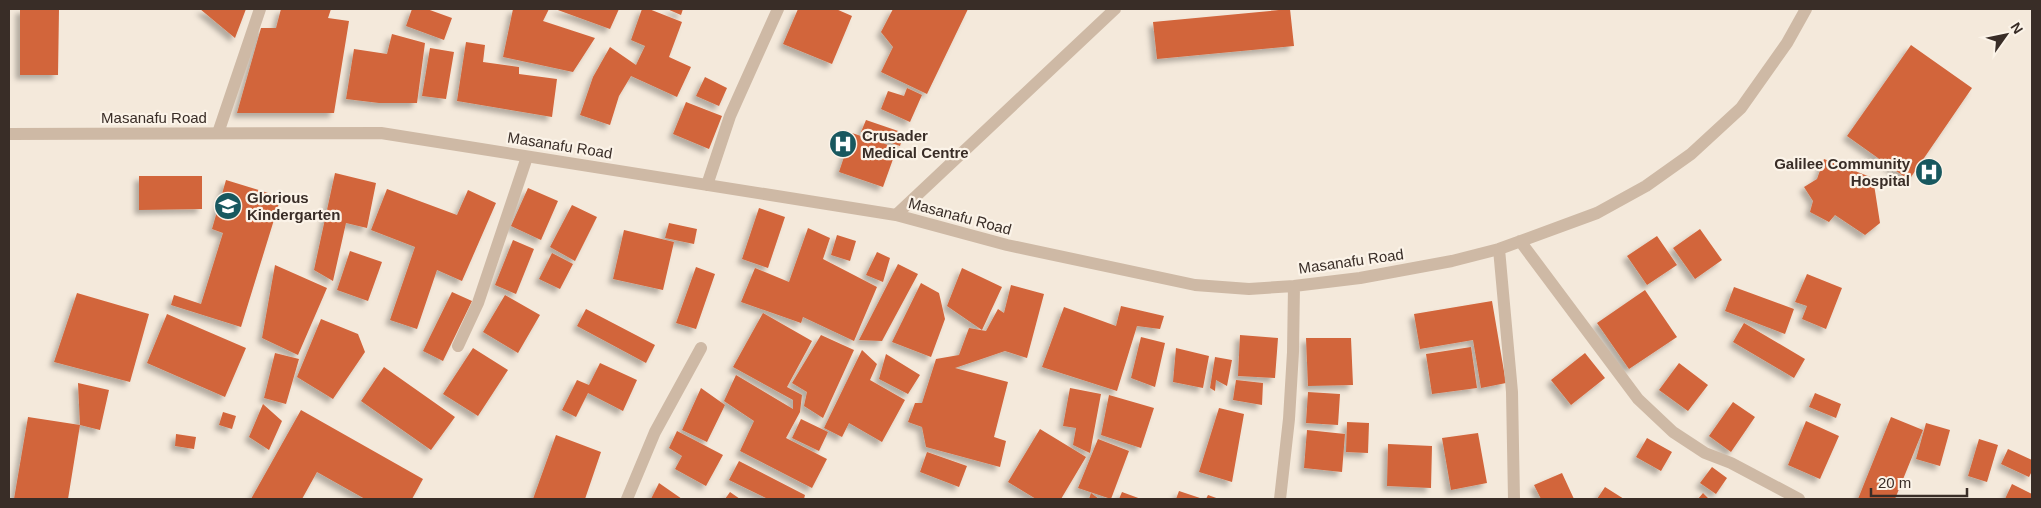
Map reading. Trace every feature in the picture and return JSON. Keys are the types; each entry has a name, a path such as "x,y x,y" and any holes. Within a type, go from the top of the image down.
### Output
{"street":[{"path":"218,133 260,9"},
{"path":"708,185 730,116 778,9"},
{"path":"896,215 1115,9"},
{"name":"Masanafu Road","path":"9,134 381,133 896,215 1007,245 1195,285 1249,289 1294,286 1360,278 1452,261 1499,249 1597,213 1646,186 1691,154 1741,108 1787,43 1806,9"},
{"path":"458,346 478,304 527,157"},
{"path":"1520,241 1638,399 1673,432 1705,453 1731,463 1799,499"},
{"path":"1499,249 1512,392 1514,499"},
{"path":"1280,499 1289,419 1294,286"},
{"path":"627,499 655,432 701,348"}],"building":[{"path":"20,9 59,9 58,75 20,75"},
{"path":"200,9 246,9 235,38"},
{"path":"281,9 331,9 328,18 349,21 334,113 237,113 261,28 276,28"},
{"path":"412,9 427,9 452,18 444,40 406,26"},
{"path":"513,9 549,9 543,21 595,38 573,72 503,57"},
{"path":"555,9 619,9 610,29"},
{"path":"642,9 649,9 682,22 669,57 691,67 677,97 631,76 619,96 610,125 580,115 593,77 610,47 636,65 645,46 631,40"},
{"path":"667,9 683,9 681,15"},
{"path":"798,9 836,9 852,16 832,64 783,44"},
{"path":"893,9 968,9 927,94 881,72 893,47 881,32"},
{"path":"1290,9 1294,46 1157,59 1153,22"},
{"path":"392,34 425,43 417,103 379,103 346,99 354,49 387,54"},
{"path":"466,42 485,45 483,62 519,67 519,74 557,79 552,117 457,101"},
{"path":"1911,45 1972,88 1909,180 1847,136"},
{"path":"430,48 454,52 446,99 422,96"},
{"path":"705,77 727,88 719,106 696,96"},
{"path":"907,88 922,95 910,122 881,109 888,91 904,96"},
{"path":"686,102 722,116 709,149 673,134"},
{"path":"866,120 904,133 900,146 861,132"},
{"path":"852,133 897,148 883,187 839,172"},
{"path":"1824,159 1873,178 1880,223 1865,235 1835,215 1829,222 1810,212 1813,201 1804,187 1817,179"},
{"path":"335,173 376,183 367,228 346,223 333,281 314,270"},
{"path":"139,176 202,176 202,209 139,210"},
{"path":"226,180 281,197 241,327 171,305 174,295 201,304 223,233 212,229"},
{"path":"528,188 558,201 541,240 511,226"},
{"path":"387,189 457,215 468,190 496,203 462,281 437,270 417,329 390,320 415,247 371,230"},
{"path":"572,205 597,217 575,261 550,247"},
{"path":"759,208 785,217 768,268 742,259"},
{"path":"669,223 697,229 694,244 665,238"},
{"path":"808,228 830,238 823,259 877,287 854,341 803,317 801,323 741,302 755,268 789,282"},
{"path":"1700,229 1722,260 1695,279 1673,248"},
{"path":"624,230 674,242 663,290 613,279"},
{"path":"837,235 856,241 850,261 831,255"},
{"path":"1657,236 1677,265 1647,285 1627,256"},
{"path":"513,240 534,249 516,294 495,285"},
{"path":"350,251 382,262 368,301 337,290"},
{"path":"877,252 890,258 883,282 866,275"},
{"path":"552,253 573,264 560,289 539,279"},
{"path":"898,264 918,274 882,341 859,340"},
{"path":"275,265 327,288 298,355 262,338"},
{"path":"696,267 715,274 696,329 676,323"},
{"path":"962,268 1002,287 982,330 947,306"},
{"path":"1807,274 1842,288 1826,329 1802,319 1807,306 1795,302"},
{"path":"921,283 939,293 945,319 931,357 892,342"},
{"path":"1011,285 1044,294 1027,358 1005,351 955,368 1008,382 994,437 1006,441 1000,467 926,447 922,427 908,422 915,403 922,403 936,359 959,355 969,328 986,331 998,309 1004,313"},
{"path":"1734,287 1794,309 1785,334 1725,311"},
{"path":"1645,290 1677,337 1629,369 1597,323"},
{"path":"452,292 472,301 443,361 423,351"},
{"path":"77,293 149,314 130,382 54,362"},
{"path":"505,295 540,315 518,353 483,332"},
{"path":"1492,301 1506,383 1481,388 1473,340 1420,349 1414,314"},
{"path":"1121,306 1164,316 1160,329 1137,326 1117,391 1042,367 1064,307 1116,326"},
{"path":"586,309 655,345 646,363 577,326"},
{"path":"763,313 812,341 787,387 802,395 800,412 786,438 827,459 812,488 740,451 754,421 724,401 736,375 793,409 793,400 733,367"},
{"path":"167,314 246,348 225,397 147,363"},
{"path":"321,319 358,334 365,352 333,399 297,377"},
{"path":"1744,323 1805,359 1794,378 1733,342"},
{"path":"821,335 854,350 823,418 804,406 807,392 792,383"},
{"path":"1240,335 1278,338 1275,378 1238,376"},
{"path":"1141,337 1165,343 1155,387 1131,378"},
{"path":"1306,338 1351,338 1353,385 1308,386"},
{"path":"1471,347 1477,388 1432,394 1426,354"},
{"path":"473,348 508,370 478,416 443,394"},
{"path":"1176,348 1209,356 1203,388 1173,382"},
{"path":"862,350 877,364 870,380 905,400 882,442 849,423 842,437 824,428"},
{"path":"275,353 299,359 286,404 264,398"},
{"path":"1585,353 1605,378 1571,405 1551,380"},
{"path":"886,354 920,375 908,394 879,379"},
{"path":"1215,357 1232,360 1227,386 1216,380 1215,391 1210,388"},
{"path":"600,363 637,380 623,411 588,393 576,417 562,410 577,380 589,385"},
{"path":"1679,363 1708,385 1688,411 1659,390"},
{"path":"384,367 455,417 431,450 361,401"},
{"path":"1236,380 1263,383 1262,405 1233,400"},
{"path":"78,383 109,390 100,430 80,425"},
{"path":"701,388 725,405 707,442 682,430"},
{"path":"1070,388 1101,394 1090,453 1073,445 1076,428 1063,426"},
{"path":"1308,392 1340,394 1338,425 1306,423"},
{"path":"1815,393 1841,404 1836,418 1809,407"},
{"path":"1109,395 1154,408 1141,448 1101,435"},
{"path":"1733,402 1755,417 1731,452 1709,436"},
{"path":"263,404 282,421 269,450 249,437"},
{"path":"1219,408 1244,414 1232,482 1199,472"},
{"path":"301,410 423,479 412,499 365,499 317,472 302,499 251,499"},
{"path":"223,412 236,416 232,429 219,425"},
{"path":"28,417 80,425 68,499 14,499"},
{"path":"1891,417 1923,430 1895,499 1858,499"},
{"path":"801,419 828,432 819,451 792,438"},
{"path":"1806,421 1839,436 1820,479 1788,465"},
{"path":"1347,422 1369,423 1368,453 1346,452"},
{"path":"1926,423 1950,430 1940,466 1916,459"},
{"path":"1040,429 1086,457 1061,499 1036,499 1008,482"},
{"path":"1307,430 1345,434 1342,472 1304,468"},
{"path":"677,431 723,455 706,486 675,469 682,456 669,448"},
{"path":"1478,433 1487,483 1451,490 1442,438"},
{"path":"176,434 196,437 194,449 175,446"},
{"path":"556,435 601,452 585,499 533,499"},
{"path":"1647,438 1672,452 1661,471 1636,457"},
{"path":"1098,439 1129,451 1111,499 1078,488"},
{"path":"1979,439 1998,445 1987,482 1968,476"},
{"path":"1388,444 1432,446 1431,488 1387,486"},
{"path":"2008,449 2032,460 2032,471 2029,477 2001,464"},
{"path":"927,452 967,466 959,487 920,472"},
{"path":"739,461 805,495 804,499 768,499 729,480"},
{"path":"1712,467 1727,478 1716,494 1700,483"},
{"path":"1562,473 1574,499 1541,499 1534,485"},
{"path":"659,483 682,499 651,499"},
{"path":"2012,484 2032,494 2032,499 2005,499"},
{"path":"1605,487 1624,499 1597,499"},
{"path":"1179,491 1203,499 1176,499"},
{"path":"730,492 740,499 725,499"},
{"path":"1122,492 1141,499 1119,499"},
{"path":"1091,493 1099,499 1089,499"},
{"path":"1703,493 1709,499 1698,499"},
{"path":"1208,495 1219,499 1206,499"}],"place":[{"name":"Crusader Medical Centre","path":"843,144"},
{"name":"Galilee Community Hospital","path":"1929,172"},
{"name":"Glorious Kindergarten","path":"228,206"}]}
